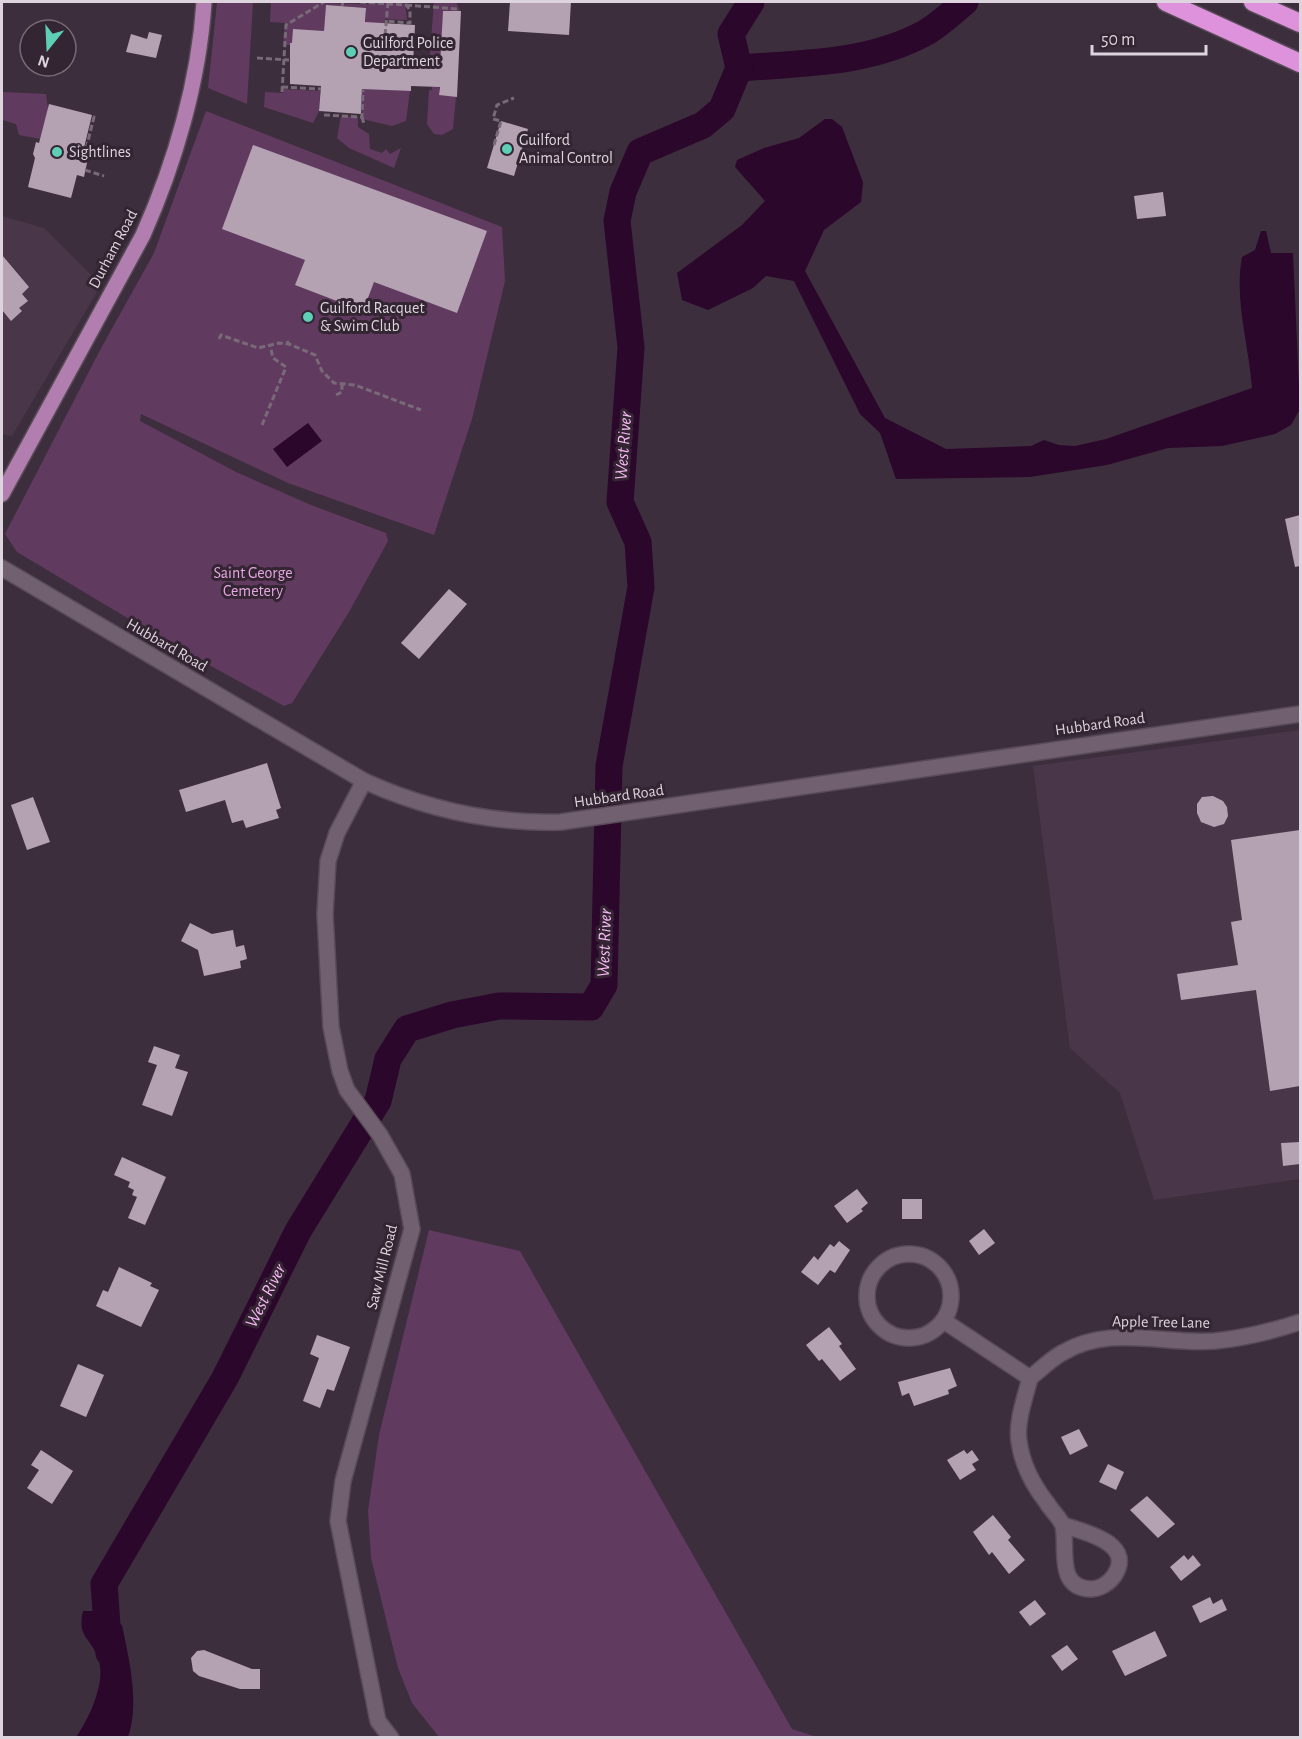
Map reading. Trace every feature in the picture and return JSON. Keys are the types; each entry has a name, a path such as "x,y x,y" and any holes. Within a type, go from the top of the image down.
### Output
{"highway":[{"path":"1166,2 1300,63"},
{"path":"1253,2 1300,23"}],"main road":[{"name":"Durham Road","path":"2,494 143,235 159,199 183,125 204,2"}],"street":[{"name":"Hubbard Road","path":"2,568 364,781 404,799 452,813 525,823 561,822 637,812 1300,714"},
{"name":"Saw Mill Road","path":"364,781 336,835 328,861 326,896 331,1027 347,1090 380,1135 402,1174 412,1229 343,1481 338,1521 378,1721 391,1737"},
{"path":"911,1254 927,1258 941,1269 951,1288 951,1306 944,1321 935,1330 915,1338 899,1338 883,1330 871,1316 867,1300 868,1284 877,1268 893,1257 911,1254"},
{"path":"944,1321 1030,1378 1018,1439 1023,1462 1034,1486 1063,1525 1108,1541 1118,1555 1118,1570 1109,1583 1093,1589 1080,1587 1068,1576 1062,1549 1063,1525"},
{"name":"Apple Tree Lane","path":"1030,1378 1062,1352 1088,1342 1118,1336 1214,1341 1248,1336 1300,1322"}],"path":[{"path":"282,92 286,59 286,25 324,2"},
{"path":"342,6 343,2"},
{"path":"360,2 388,2 458,9"},
{"path":"385,35 388,2"},
{"path":"387,21 410,23 410,10 406,5"},
{"path":"257,58 286,59"},
{"path":"282,87 321,89"},
{"path":"363,90 364,124"},
{"path":"494,145 501,122 493,119 497,105 514,98"},
{"path":"324,115 362,117"},
{"path":"84,157 94,117 92,117"},
{"path":"85,170 104,176"},
{"path":"330,316 336,301"},
{"path":"219,339 221,335 249,347 288,342 316,354 326,376 342,385 355,385 421,410"},
{"path":"262,425 286,367 276,361 270,345"},
{"path":"336,395 342,392 342,385"}],"shaded area":[{"path":"825,119 832,119 842,127 863,182 861,202 824,230 805,271 885,418 946,449 1031,446 1044,440 1059,445 1075,446 1106,439 1252,388 1241,306 1240,273 1242,257 1255,250 1261,231 1266,231 1271,253 1293,253 1300,409 1291,425 1275,434 1222,446 1168,448 1107,465 1030,477 896,479 880,433 860,414 794,281 766,276 753,288 708,310 682,300 677,273 742,225 765,201 735,167 737,160 764,148 799,138"},
{"path":"2,216 44,228 101,285 12,436 2,434"},
{"path":"308,423 322,441 287,467 273,449"},
{"path":"1300,730 1300,1179 1154,1200 1120,1093 1070,1048 1033,766"},
{"path":"83,1611 97,1611 122,1625 133,1696 128,1737 76,1737 91,1710 100,1678 98,1658 83,1632"}],"green space":[{"path":"217,2 253,2 247,104 208,88"},
{"path":"271,2 367,4 370,2 405,2 407,20 385,19 383,35 365,33 366,8 326,5 324,31 290,45 283,45 285,23 270,22"},
{"path":"434,2 456,2 460,11 443,12 439,94 456,96 453,129 442,135 434,134 427,124 429,90 432,90 429,65"},
{"path":"362,88 410,91 406,121 392,126 362,119"},
{"path":"283,89 320,91 319,111 313,123 264,107 265,92 283,93"},
{"path":"2,92 46,94 48,109 40,139 19,135 16,124 2,120"},
{"name":"Guilford Racquet & Swim Club","path":"206,111 502,227 505,281 472,419 434,535 288,483 141,414 140,421 236,472 311,505 386,533 388,541 349,612 292,703 284,706 171,644 17,552 5,534 99,352 154,253"},
{"path":"341,116 358,117 358,127 369,134 370,149 382,153 386,149 390,154 401,148 394,168 349,148 337,138"},
{"path":"429,1230 520,1251 792,1729 817,1737 439,1737 412,1703 398,1668 371,1558 368,1511 379,1435"}],"building":[{"path":"510,2 571,2 569,35 508,31"},
{"name":"Guilford Police Department","path":"326,5 366,8 365,22 415,25 413,64 440,66 443,11 461,11 457,97 439,95 440,87 411,86 411,91 362,89 361,114 319,111 321,86 290,84 290,43 292,43 293,29 324,31"},
{"path":"149,32 162,35 156,58 126,52 131,34 147,39"},
{"name":"Sightlines","path":"49,104 92,115 82,156 88,158 84,177 77,175 71,198 28,187 35,158 33,154 36,142 39,143"},
{"name":"Guilford Animal Control","path":"501,121 528,129 514,176 487,168"},
{"name":"Guilford Racquet & Swim Club","path":"253,145 487,231 457,313 374,282 363,311 295,285 305,260 222,229"},
{"path":"1163,192 1166,216 1137,219 1134,196"},
{"path":"2,255 29,287 22,294 28,301 19,308 22,311 11,321 2,310"},
{"path":"1300,515 1300,566 1295,567 1285,519"},
{"path":"449,589 467,604 419,659 401,643"},
{"path":"267,763 281,808 276,810 279,818 246,828 243,820 232,823 225,800 186,812 179,790"},
{"path":"1213,796 1223,801 1227,807 1228,816 1224,824 1214,827 1201,822 1197,813 1197,804 1202,797"},
{"path":"33,797 50,842 27,850 11,805"},
{"path":"1300,830 1300,1086 1270,1091 1256,990 1181,1000 1177,974 1238,965 1231,922 1242,920 1231,840"},
{"path":"190,923 212,934 233,930 236,947 244,945 247,959 240,961 241,968 204,976 198,950 181,941"},
{"path":"154,1046 180,1055 175,1068 188,1072 172,1116 142,1105 157,1065 148,1062"},
{"path":"1300,1142 1300,1164 1283,1166 1281,1143"},
{"path":"122,1157 166,1177 145,1225 128,1218 137,1197 132,1195 134,1190 128,1187 130,1182 114,1175"},
{"path":"857,1189 868,1203 861,1209 863,1211 847,1223 834,1206"},
{"path":"902,1199 922,1199 922,1219 902,1219"},
{"path":"984,1229 995,1243 979,1255 969,1241"},
{"path":"839,1241 850,1250 835,1273 830,1270 818,1285 801,1272 814,1256 818,1260 830,1244 834,1247"},
{"path":"119,1267 152,1283 150,1286 159,1290 141,1327 96,1306 103,1290 108,1292"},
{"path":"829,1327 842,1344 839,1346 856,1369 840,1381 822,1359 819,1361 806,1345"},
{"path":"317,1335 350,1347 334,1391 327,1389 320,1408 303,1401 319,1358 310,1354"},
{"path":"78,1364 104,1375 86,1417 60,1406"},
{"path":"950,1368 957,1386 948,1390 949,1394 914,1406 909,1393 902,1396 898,1382"},
{"path":"1079,1429 1088,1446 1070,1455 1061,1437"},
{"path":"41,1450 73,1471 52,1504 27,1488 39,1470 31,1465"},
{"path":"964,1450 967,1454 972,1450 979,1460 972,1464 976,1470 960,1480 947,1460"},
{"path":"1108,1464 1124,1472 1116,1490 1099,1482"},
{"path":"1147,1496 1175,1524 1158,1538 1130,1510"},
{"path":"993,1515 1011,1537 1008,1540 1025,1560 1009,1574 992,1552 989,1555 973,1532"},
{"path":"1184,1555 1188,1560 1193,1555 1201,1565 1181,1581 1170,1567"},
{"path":"1210,1597 1213,1604 1222,1599 1227,1610 1200,1623 1192,1606"},
{"path":"1035,1600 1046,1614 1030,1626 1019,1612"},
{"path":"1155,1631 1167,1656 1125,1676 1112,1651"},
{"path":"1067,1645 1078,1659 1062,1671 1051,1656"},
{"path":"204,1650 252,1669 260,1669 260,1689 240,1689 199,1676 193,1671 191,1658 197,1651"}],"waterway":[{"path":"739,68 731,34 751,2"},
{"path":"739,68 811,63 881,51 925,33 965,2"},
{"name":"West River","path":"109,1653 104,1584 225,1378 298,1231 378,1101 388,1059 407,1029 452,1015 499,1006 591,1007 604,985 609,766 641,587 638,542 620,502 631,347 617,221 623,192 640,152 703,125 722,109 739,68"}],"place":[{"name":"Guilford Police Department","path":"351,52"},
{"name":"Guilford Animal Control","path":"507,149"},
{"name":"Sightlines","path":"57,152"},
{"name":"Guilford Racquet & Swim Club","path":"308,317"}],"park label":[{"name":"Saint George Cemetery","path":"253,582"}]}
